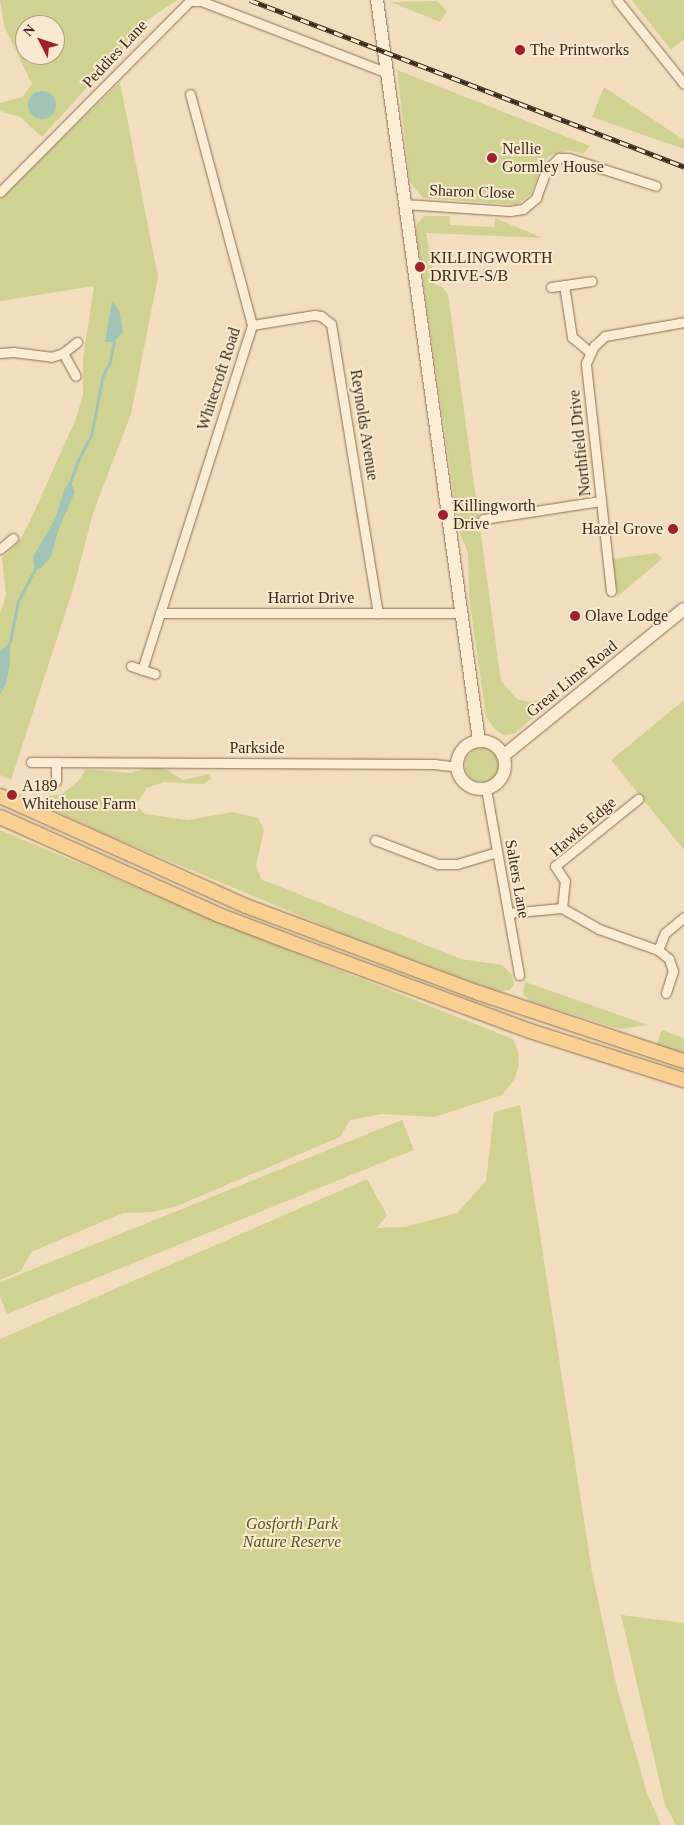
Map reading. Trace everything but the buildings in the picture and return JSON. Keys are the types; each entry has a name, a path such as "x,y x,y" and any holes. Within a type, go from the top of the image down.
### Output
{"main road":[{"path":"377,0 385,72 479,741"},
{"name":"Great Lime Road","path":"503,756 684,609"},
{"path":"479,741 495,746 503,756 503,774 499,781 486,788 467,785 457,767 463,750 479,741"},
{"path":"0,796 246,906 461,987 684,1061"},
{"path":"0,817 219,915 538,1034 684,1080"}],"street":[{"path":"617,0 684,84"},
{"name":"Peddies Lane","path":"0,192 190,1 201,1 385,72"},
{"name":"Whitecroft Road","path":"142,670 252,326 190,94"},
{"name":"Sharon Close","path":"404,204 510,211 523,209 536,198 546,170 559,158 569,158 656,186"},
{"path":"551,287 592,281"},
{"path":"564,285 572,336 590,352 600,340 614,332 684,322"},
{"name":"Reynolds Avenue","path":"252,326 314,315 321,316 331,324 378,613"},
{"path":"0,353 13,352 46,358 63,354 77,342"},
{"name":"Northfield Drive","path":"590,352 586,363 611,591"},
{"path":"63,354 76,376"},
{"path":"483,519 601,501"},
{"path":"0,549 12,538"},
{"name":"Harriot Drive","path":"160,613 462,613"},
{"path":"131,666 155,674"},
{"name":"Parkside","path":"31,762 434,764 457,767"},
{"path":"56,762 56,781"},
{"name":"Salters Lane","path":"486,788 518,975"},
{"name":"Hawks Edge","path":"562,908 565,881 555,866 638,799"},
{"path":"376,840 438,864 457,864 497,852"},
{"path":"508,913 562,908 599,930 658,950 668,959 673,972 666,993"},
{"path":"658,950 664,933 684,917"}],"green space":[{"path":"0,0 177,0 149,19 42,137 20,117 0,111 0,103 22,97 32,84 23,65 65,65 65,15 15,15 15,49 4,26"},
{"path":"632,0 684,0 684,39 671,50"},
{"path":"437,1 447,11 440,22 391,2"},
{"path":"397,70 590,146 583,154 570,150 549,156 543,163 531,194 517,205 423,198 410,182"},
{"path":"120,82 158,277 131,414 93,513 74,586 11,780 0,775 0,614 6,595 2,558 20,540 75,421 83,395 83,358 94,286 0,301 0,199"},
{"path":"604,87 684,140 684,149 592,117"},
{"path":"424,216 450,216 450,225 494,227 495,218 543,238 426,233 435,285 441,286 448,294 501,681 517,699 530,702 550,697 551,702 514,734 503,735 495,729 486,717 469,597 468,553 459,531 416,230 417,224"},
{"path":"657,553 662,559 618,596 612,559"},
{"path":"684,700 684,850 611,760"},
{"path":"482,748 489,749 494,753 498,758 498,772 494,777 489,781 482,782 475,781 470,777 466,772 465,765 466,758 470,753 475,749"},
{"path":"150,767 166,769 183,780 209,774 211,779 203,784 164,782 147,788 136,805 145,814 188,820 233,812 258,818 264,830 256,866 261,879 461,959 502,965 512,975 514,984 510,990 496,991 341,933 105,834 51,809 47,804 49,796 62,794 78,781 86,769 131,773"},
{"path":"0,830 231,927 513,1039 518,1051 519,1066 514,1080 502,1095 434,1117 382,1114 350,1120 340,1137 177,1206 153,1212 123,1213 31,1252 21,1271 0,1280"},
{"path":"525,982 648,1025 619,1029 530,1001 523,994"},
{"path":"662,1030 684,1038 684,1053 656,1045"},
{"name":"Gosforth Park Nature Reserve","path":"520,1105 592,1572 617,1688 647,1793 661,1825 0,1825 0,1339 367,1179 387,1215 377,1228 405,1227 457,1213 486,1181 494,1112"},
{"path":"402,1120 414,1150 7,1314 0,1297 0,1282"},
{"path":"621,1615 684,1623 684,1825 676,1825 665,1805"}],"shaded area":[{"path":"42,91 52,95 56,105 52,115 42,119 32,115 28,105 32,95"},
{"path":"112,301 119,310 123,332 114,342 105,342"},
{"path":"70,481 75,492 59,528 51,557 41,568 35,570 33,557 56,517 64,490"},
{"path":"10,642 10,664 6,684 0,695 0,651"}],"waterway":[{"path":"69,485 78,460 91,436 103,375 110,362 114,342"},
{"path":"10,642 18,601 36,567"}],"railway":[{"path":"250,0 684,167"}],"place":[{"name":"The Printworks","path":"520,50"},
{"name":"Nellie Gormley House","path":"492,158"},
{"name":"KILLINGWORTH DRIVE-S/B","path":"420,267"},
{"name":"Killingworth Drive","path":"443,515"},
{"name":"Hazel Grove","path":"673,529"},
{"name":"Olave Lodge","path":"575,616"},
{"name":"A189 Whitehouse Farm","path":"12,795"}]}
